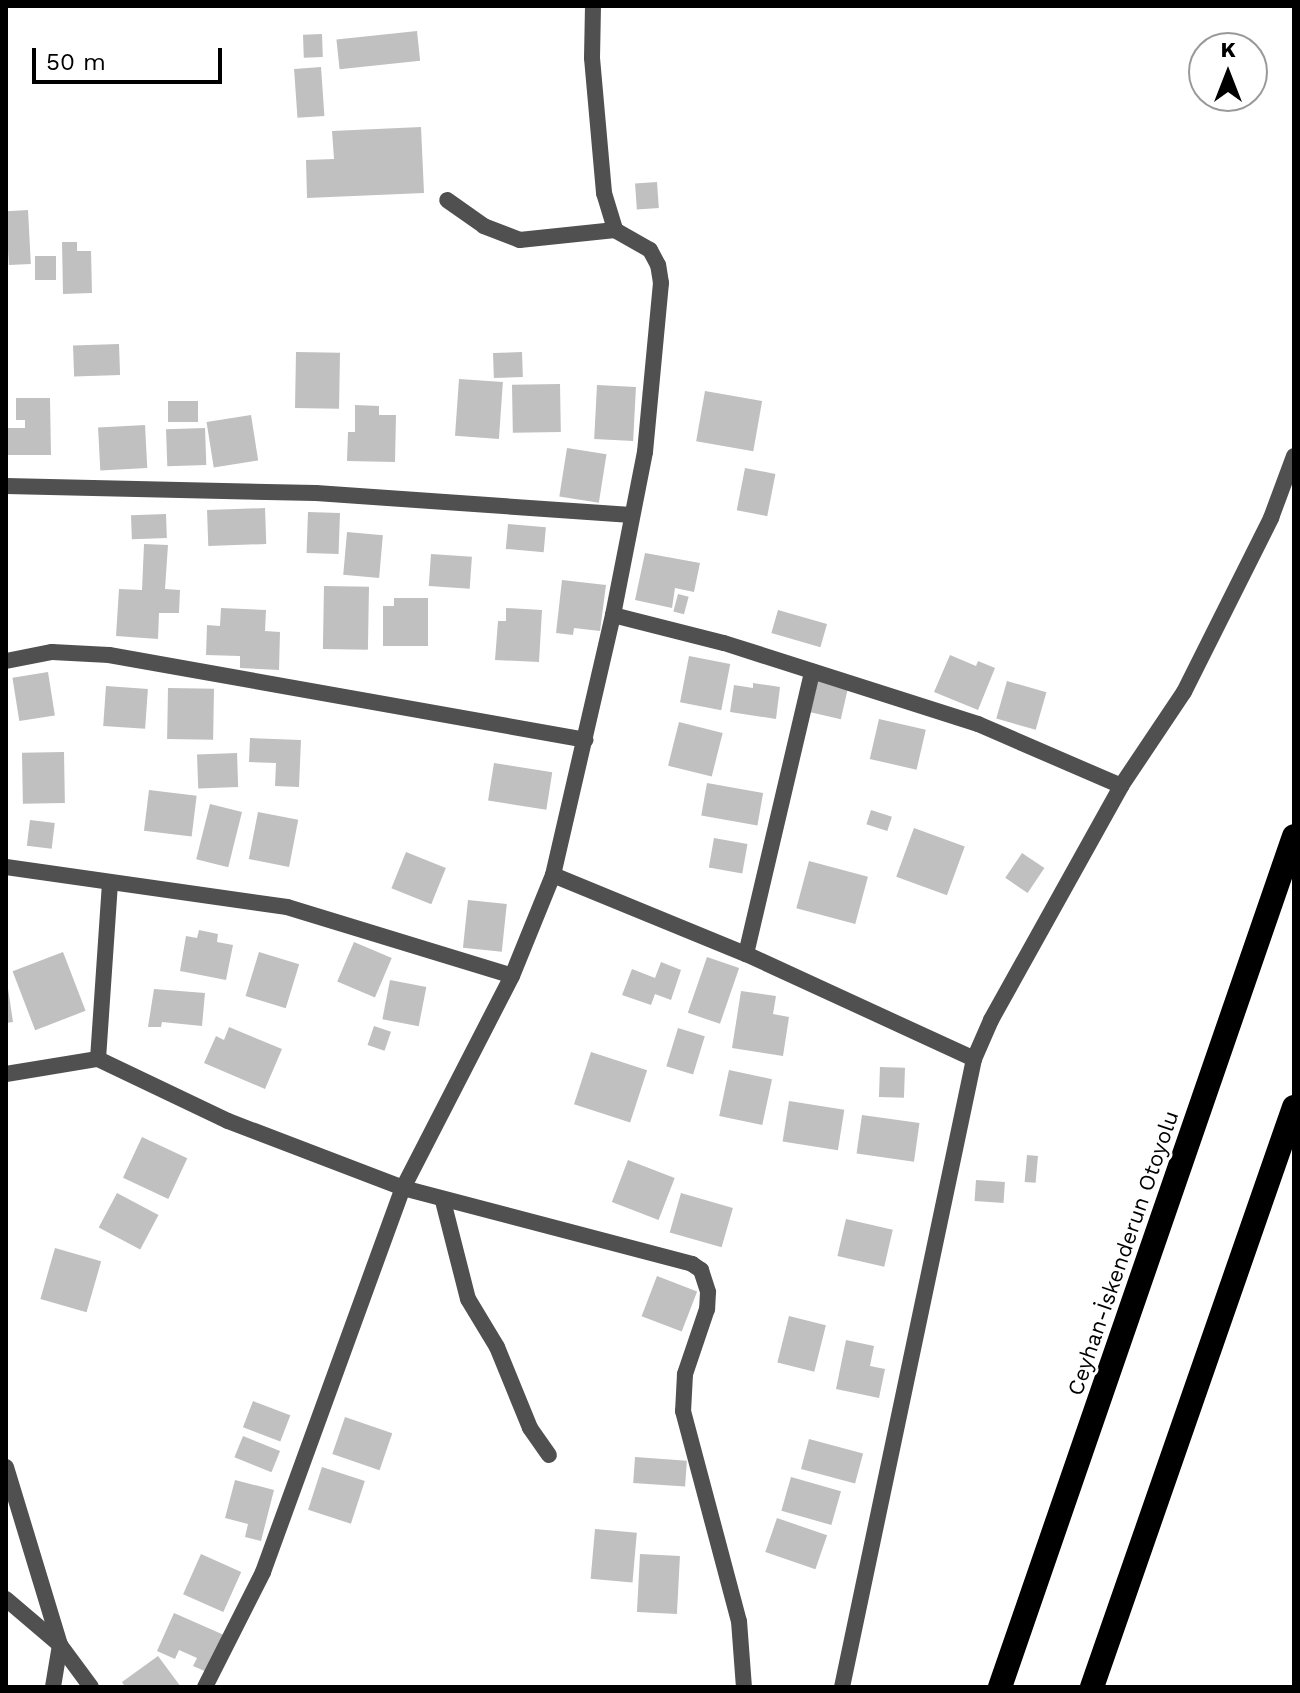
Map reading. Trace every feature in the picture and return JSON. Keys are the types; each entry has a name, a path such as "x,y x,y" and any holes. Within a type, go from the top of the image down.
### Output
{"highway":[{"name":"Ceyhan-İskenderun Otoyolu","path":"1000,1687 1294,836"},
{"path":"1092,1687 1294,1107"}],"street":[{"path":"593,6 592,58 604,193 615,230"},
{"path":"205,1687 263,1572 403,1188 512,976 553,875 613,615 645,452 661,283 658,265 650,250 615,230 520,240 484,226 447,200"},
{"path":"842,1687 974,1059 991,1020 1121,786 1184,692 1271,518 1294,456"},
{"path":"6,486 316,493 631,515"},
{"path":"613,615 724,643 978,724 1121,786"},
{"path":"6,661 52,652 109,655 585,740"},
{"path":"746,954 812,672"},
{"path":"6,867 287,907 512,976"},
{"path":"553,875 746,954 974,1059"},
{"path":"98,1059 110,882"},
{"path":"6,1074 98,1059 228,1121 403,1188 692,1264 701,1270 708,1292 707,1309 685,1374 683,1411 739,1621 744,1687"},
{"path":"443,1201 468,1299 497,1347 530,1428 549,1455"},
{"path":"6,1467 60,1645 53,1687"},
{"path":"6,1599 60,1645 91,1687"}],"building":[{"path":"417,31 420,61 340,69 336,39"},
{"path":"322,34 323,57 304,58 303,35"},
{"path":"321,67 324,116 297,118 294,69"},
{"path":"421,127 424,193 307,198 306,160 334,159 332,131"},
{"path":"657,182 659,208 637,209 635,184"},
{"path":"28,210 31,264 9,265 6,211"},
{"path":"62,242 77,242 77,251 91,251 92,293 63,294"},
{"path":"35,256 56,256 56,280 35,280"},
{"path":"119,344 120,375 74,377 73,346"},
{"path":"296,352 340,353 339,409 295,408"},
{"path":"522,352 523,377 494,378 493,353"},
{"path":"459,379 503,382 499,439 455,436"},
{"path":"560,384 561,432 513,433 512,385"},
{"path":"597,385 636,387 633,441 594,439"},
{"path":"705,391 762,401 753,451 696,441"},
{"path":"16,398 50,398 51,455 6,455 6,428 25,428 25,420 16,420"},
{"path":"168,401 198,401 198,422 168,422"},
{"path":"355,405 379,406 379,415 396,415 395,462 347,461 348,432 355,432"},
{"path":"251,415 258,460 214,467 207,422"},
{"path":"145,425 147,468 100,470 98,427"},
{"path":"205,428 206,465 167,466 166,429"},
{"path":"567,448 607,454 599,503 559,496"},
{"path":"745,468 775,474 767,516 737,510"},
{"path":"265,508 266,544 208,546 207,510"},
{"path":"308,512 340,513 339,554 307,553"},
{"path":"166,514 167,538 132,539 131,515"},
{"path":"508,524 546,527 544,552 506,549"},
{"path":"347,532 383,535 379,578 343,575"},
{"path":"144,544 168,545 165,589 180,590 179,613 159,613 158,639 116,636 119,589 142,590"},
{"path":"645,553 700,563 694,592 675,588 672,608 635,600"},
{"path":"431,554 472,557 470,589 429,586"},
{"path":"562,580 606,585 600,631 574,628 573,635 556,633"},
{"path":"324,586 369,587 368,650 323,649"},
{"path":"678,594 689,597 684,614 673,611"},
{"path":"394,598 428,598 428,646 383,646 383,606 394,606"},
{"path":"221,608 266,610 265,631 280,632 279,670 240,668 240,656 206,655 207,625 220,626"},
{"path":"506,608 542,610 539,662 495,660 498,621 506,621"},
{"path":"778,610 827,624 820,647 771,633"},
{"path":"950,655 976,666 978,661 995,668 978,710 934,692"},
{"path":"689,656 730,664 721,710 680,702"},
{"path":"48,672 55,715 19,721 12,678"},
{"path":"818,680 848,687 841,719 811,712"},
{"path":"1007,681 1046,692 1036,730 996,718"},
{"path":"753,683 780,687 776,719 730,712 734,685 753,688"},
{"path":"106,686 148,689 145,729 103,726"},
{"path":"168,688 214,689 213,740 167,739"},
{"path":"879,719 926,730 917,770 870,759"},
{"path":"679,722 723,733 712,777 668,766"},
{"path":"250,738 301,740 299,787 275,786 276,763 249,762"},
{"path":"64,752 65,803 23,804 22,753"},
{"path":"237,753 238,787 198,788 197,754"},
{"path":"494,763 552,772 546,810 488,801"},
{"path":"707,783 763,793 757,825 701,815"},
{"path":"149,790 197,796 192,837 144,831"},
{"path":"210,804 242,812 228,867 196,859"},
{"path":"871,810 892,817 887,831 866,824"},
{"path":"258,812 298,820 289,867 249,859"},
{"path":"30,820 55,823 52,849 27,846"},
{"path":"914,828 965,846 947,895 896,877"},
{"path":"714,838 747,844 742,873 709,868"},
{"path":"406,852 446,868 431,904 391,888"},
{"path":"1022,853 1044,868 1028,893 1005,878"},
{"path":"809,861 868,877 855,924 796,908"},
{"path":"468,900 507,904 502,952 463,948"},
{"path":"199,930 218,934 217,942 233,945 226,980 180,971 186,936 197,938"},
{"path":"354,942 392,958 375,998 337,982"},
{"path":"63,952 86,1011 35,1030 13,971"},
{"path":"259,952 299,964 286,1008 246,996"},
{"path":"707,957 739,968 720,1024 688,1013"},
{"path":"661,962 681,970 671,1000 655,994 651,1005 622,995 632,969 655,978"},
{"path":"6,975 13,1022 6,1023"},
{"path":"390,980 426,987 419,1026 382,1019"},
{"path":"154,989 205,993 202,1026 162,1022 161,1027 148,1027"},
{"path":"741,991 776,996 773,1014 789,1017 783,1056 732,1048"},
{"path":"374,1026 391,1032 385,1051 367,1045"},
{"path":"229,1027 282,1049 265,1089 204,1063 216,1036 224,1040"},
{"path":"678,1028 705,1036 693,1074 666,1066"},
{"path":"591,1052 647,1070 630,1123 574,1104"},
{"path":"880,1067 905,1068 904,1098 879,1097"},
{"path":"729,1070 772,1079 762,1125 719,1116"},
{"path":"789,1101 844,1110 838,1150 783,1141"},
{"path":"862,1115 919,1123 914,1162 857,1154"},
{"path":"142,1137 187,1158 168,1199 123,1178"},
{"path":"1027,1155 1038,1156 1036,1183 1025,1182"},
{"path":"628,1160 675,1178 659,1220 612,1202"},
{"path":"976,1180 1005,1182 1003,1203 975,1201"},
{"path":"117,1193 158,1215 140,1250 99,1227"},
{"path":"681,1193 733,1208 722,1247 670,1232"},
{"path":"846,1219 893,1230 884,1267 837,1256"},
{"path":"55,1248 101,1261 87,1312 40,1299"},
{"path":"657,1276 697,1291 682,1332 642,1316"},
{"path":"789,1316 826,1325 814,1372 777,1363"},
{"path":"846,1340 874,1346 870,1366 885,1369 879,1398 836,1389"},
{"path":"253,1401 290,1415 280,1441 243,1427"},
{"path":"345,1417 392,1433 380,1470 332,1454"},
{"path":"243,1436 280,1451 271,1472 234,1457"},
{"path":"809,1439 863,1453 855,1483 801,1469"},
{"path":"635,1457 687,1461 685,1487 633,1483"},
{"path":"322,1467 365,1481 351,1524 308,1510"},
{"path":"791,1477 841,1491 831,1525 781,1511"},
{"path":"235,1480 274,1490 261,1541 245,1537 248,1524 225,1518"},
{"path":"777,1518 827,1535 815,1569 765,1552"},
{"path":"595,1529 637,1533 632,1582 591,1579"},
{"path":"201,1554 241,1572 223,1612 183,1594"},
{"path":"640,1554 680,1556 677,1614 637,1612"},
{"path":"174,1613 224,1635 207,1672 193,1666 197,1658 179,1650 175,1659 157,1651"},
{"path":"158,1656 181,1687 125,1687 122,1682"}]}
